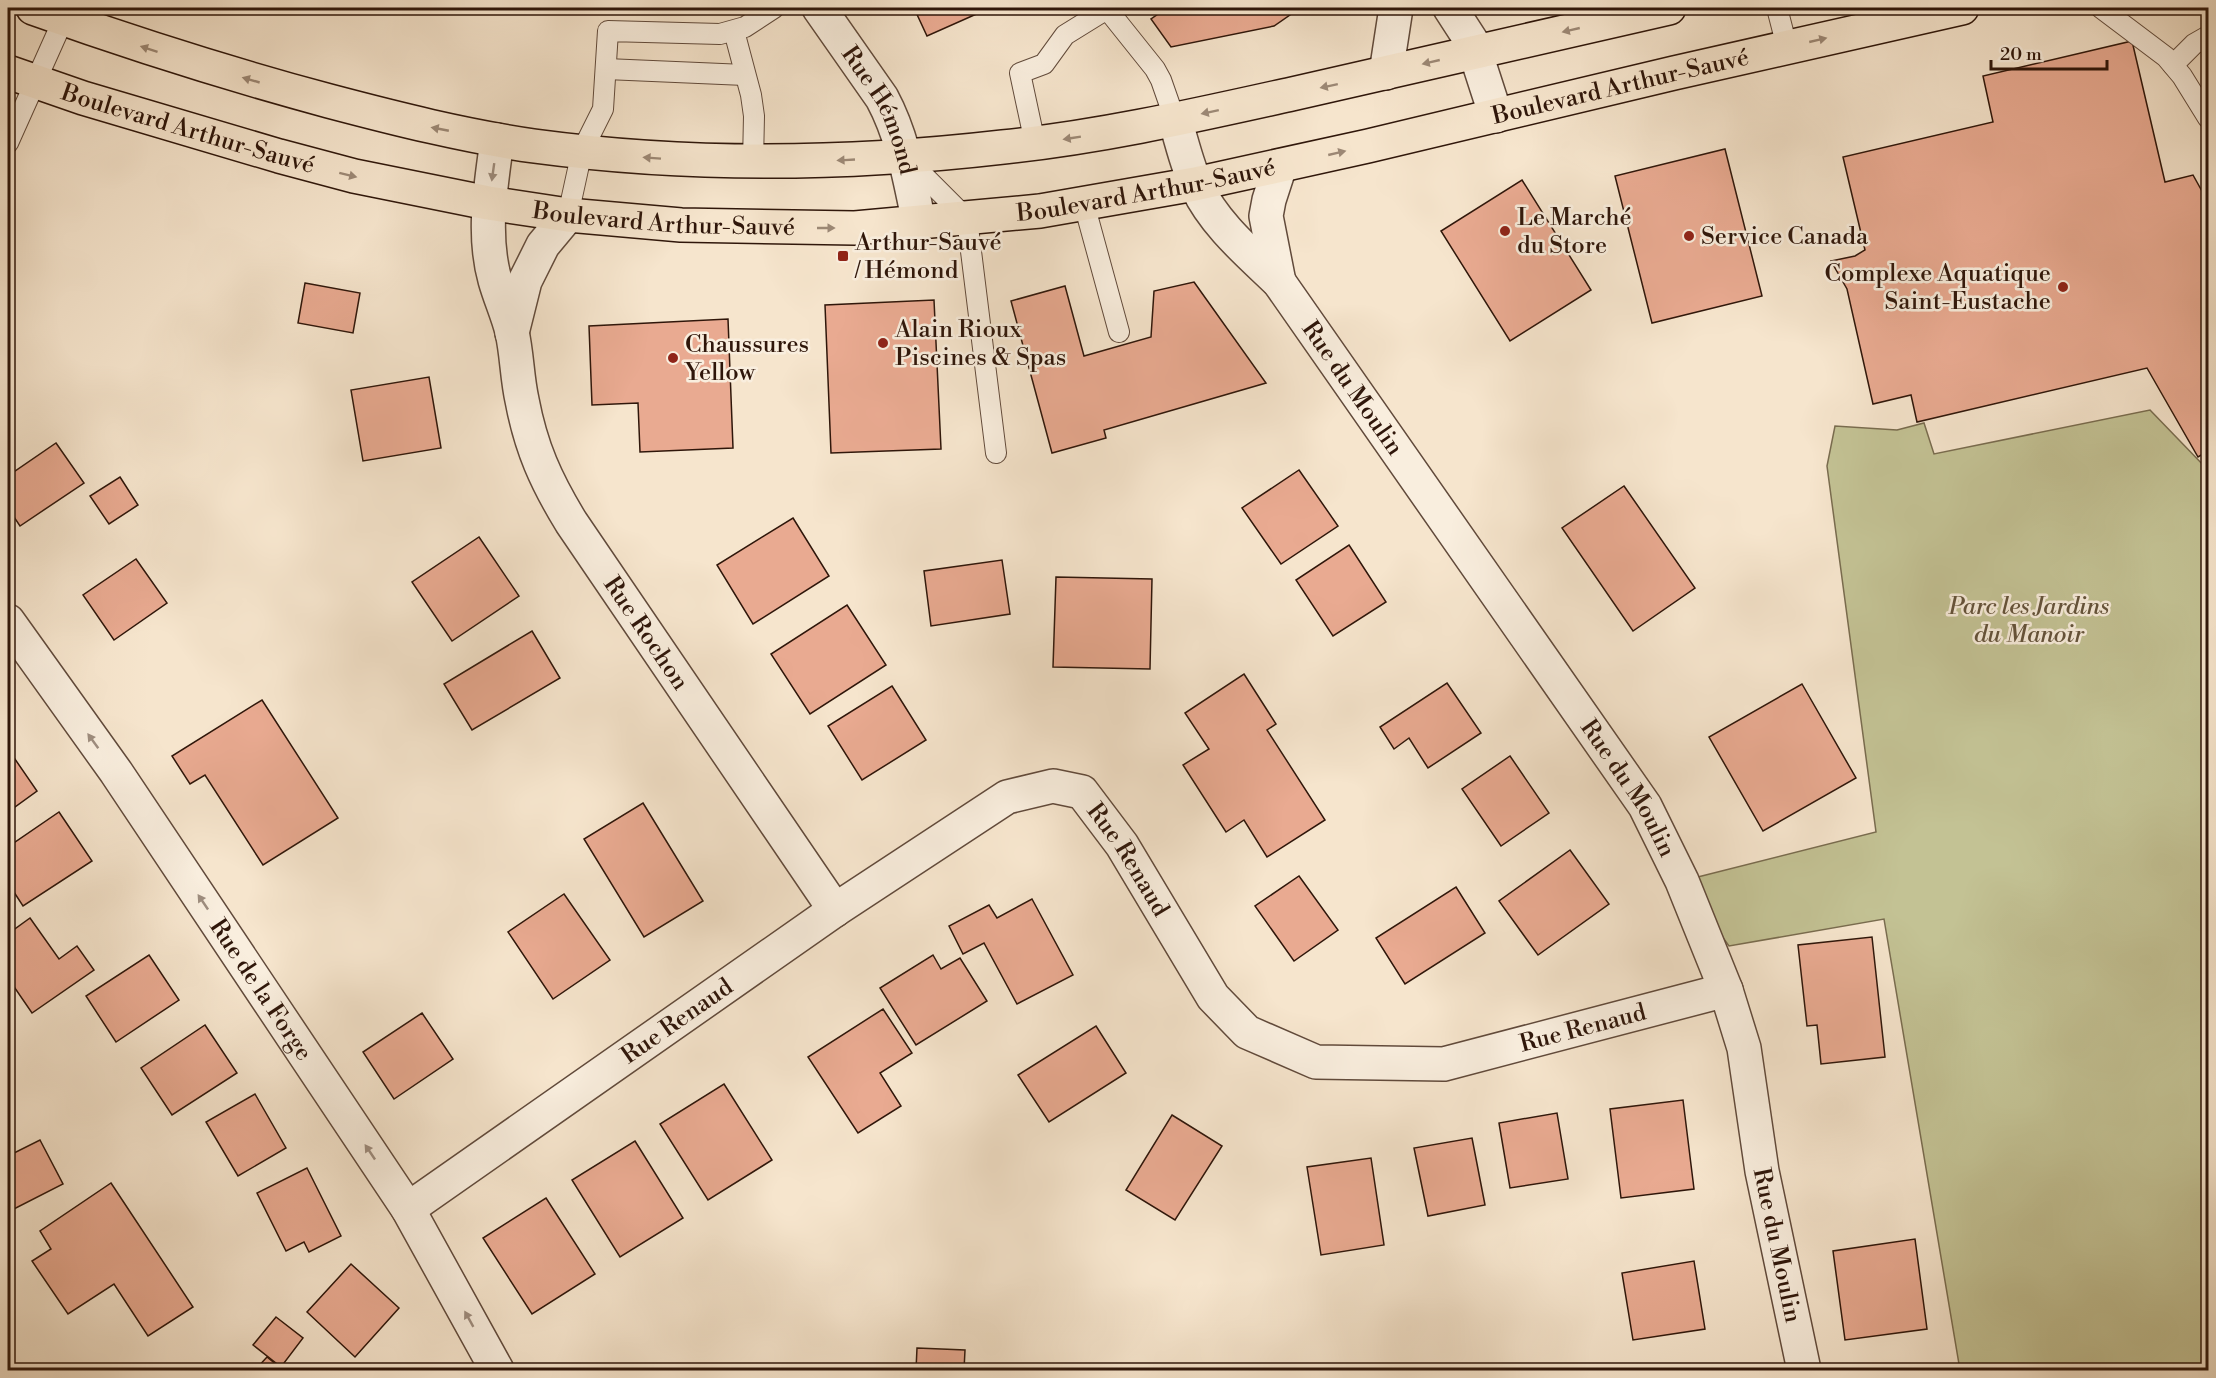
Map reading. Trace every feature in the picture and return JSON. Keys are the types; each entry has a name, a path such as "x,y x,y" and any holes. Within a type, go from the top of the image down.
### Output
{"main road":[{"path":"33,8 148,49 276,87 432,127 497,140 582,151 702,161 753,162 835,161 905,156 1035,143 1174,120 1669,8"},
{"name":"Boulevard Arthur-Sauvé","path":"21,77 195,133 279,156 354,176 488,203 568,215 646,222 742,227 855,228 967,219 1084,204 1195,184 1954,9"}],"street":[{"name":"Rue Hémond","path":"819,8 882,98 895,125 905,156 919,223"},
{"path":"1386,73 1396,8"},
{"path":"1450,8 1476,51 1496,116"},
{"name":"Rue du Moulin","path":"1174,120 1195,184 1212,212 1231,237 1279,282 1645,806 1682,881 1726,990 1744,1048 1762,1171 1804,1371"},
{"name":"Rue Rochon","path":"497,140 488,203 494,278 512,333 518,378 537,459 550,488 587,546 835,910"},
{"name":"Rue du Moulin","path":"1279,282 1266,216 1280,166"},
{"name":"Rue Rochon","path":"512,333 525,281 543,245 568,215"},
{"name":"Rue de la Forge","path":"8,621 116,772 408,1209 497,1371"},
{"name":"Rue Renaud","path":"408,1209 835,910 1007,797 1053,786 1082,792 1122,845 1213,997 1247,1032 1316,1062 1444,1064 1726,990"}],"lane":[{"path":"568,215 582,151 603,109 608,31 720,34 734,31 774,8"},
{"path":"1035,143 1020,73 1044,64 1065,35 1106,8 1155,69 1174,120"},
{"path":"1777,8 1787,48"},
{"path":"2102,8 2151,45 2173,65 2201,104 2208,118"},
{"path":"8,143 21,77 64,18"},
{"path":"734,31 754,116 753,162"},
{"path":"2173,65 2194,44 2208,36"},
{"path":"606,69 746,75"},
{"path":"905,156 967,219 996,453"},
{"path":"1084,204 1119,332"}],"green space":[{"name":"Parc les Jardins du Manoir","path":"2150,410 2208,470 2208,516 2205,519 2208,525 2208,1370 1960,1370 1884,919 1729,946 1682,881 1876,832 1827,466 1835,426 1897,430 1924,423 1934,454"}],"building":[{"path":"914,8 990,8 927,36"},
{"path":"1167,8 1300,8 1274,26 1171,47 1151,19"},
{"path":"2132,41 2165,182 2193,175 2208,202 2208,451 2198,457 2147,368 1917,422 1911,395 1873,404 1847,289 1831,261 1855,256 1865,250 1843,157 1993,122 1983,76"},
{"name":"Service Canada","path":"1725,149 1762,296 1652,323 1615,176"},
{"path":"1522,180 1591,290 1510,341 1441,231"},
{"path":"1194,282 1266,383 1104,430 1106,438 1052,453 1011,301 1065,286 1084,356 1151,337 1154,291"},
{"path":"305,283 360,293 353,333 298,323"},
{"path":"934,300 941,449 831,453 825,305"},
{"path":"728,319 733,448 640,452 638,403 592,405 589,326"},
{"path":"429,377 441,448 363,461 351,390"},
{"path":"56,443 84,483 20,526 8,508 8,476"},
{"path":"1299,470 1338,526 1281,564 1242,508"},
{"path":"120,477 138,505 109,524 90,496"},
{"path":"1624,486 1695,588 1633,631 1562,528"},
{"path":"793,518 829,576 753,624 717,565"},
{"path":"479,537 519,596 452,641 412,582"},
{"path":"1349,545 1386,602 1333,636 1296,580"},
{"path":"136,559 167,603 114,640 83,595"},
{"path":"1002,560 1010,614 931,626 924,571"},
{"path":"1056,577 1152,579 1150,669 1053,667"},
{"path":"847,605 886,665 810,714 771,654"},
{"path":"532,631 560,678 472,730 444,684"},
{"path":"1244,674 1276,724 1267,730 1325,820 1267,857 1244,820 1226,832 1183,765 1209,749 1185,713"},
{"path":"1447,683 1481,733 1428,768 1409,738 1394,749 1380,727"},
{"path":"1802,684 1856,778 1763,831 1709,737"},
{"path":"892,686 926,740 862,780 828,726"},
{"path":"262,700 338,818 263,865 205,775 190,784 172,756"},
{"path":"8,749 37,791 8,812"},
{"path":"1510,756 1549,813 1501,846 1462,789"},
{"path":"643,803 703,901 644,937 584,839"},
{"path":"59,812 92,861 23,906 8,883 8,847"},
{"path":"1570,850 1609,904 1538,955 1499,901"},
{"path":"1299,876 1338,930 1294,961 1255,906"},
{"path":"1456,887 1485,933 1405,984 1376,938"},
{"path":"564,894 610,960 553,999 508,932"},
{"path":"1032,899 1073,975 1017,1004 984,943 963,954 949,926 989,905 997,918"},
{"path":"30,918 59,959 77,946 94,970 32,1013 8,978 8,934"},
{"path":"1872,937 1885,1057 1821,1064 1817,1025 1807,1026 1798,945"},
{"path":"149,955 179,1000 116,1042 86,996"},
{"path":"933,955 941,969 960,958 987,1001 916,1045 880,988"},
{"path":"883,1009 912,1053 880,1073 901,1106 858,1133 808,1057"},
{"path":"422,1013 453,1059 394,1099 363,1052"},
{"path":"205,1025 237,1073 172,1115 141,1068"},
{"path":"1096,1026 1126,1073 1049,1122 1018,1075"},
{"path":"724,1084 772,1160 708,1200 660,1124"},
{"path":"255,1094 286,1148 238,1176 206,1122"},
{"path":"1683,1100 1694,1189 1621,1198 1610,1109"},
{"path":"1557,1113 1568,1179 1510,1188 1499,1123"},
{"path":"1172,1115 1222,1146 1175,1220 1126,1190"},
{"path":"1472,1138 1485,1205 1428,1216 1414,1148"},
{"path":"40,1140 63,1184 8,1212 8,1156"},
{"path":"635,1141 683,1218 620,1257 572,1180"},
{"path":"1371,1158 1384,1245 1321,1255 1307,1167"},
{"path":"307,1168 341,1236 309,1252 304,1242 286,1251 257,1193"},
{"path":"111,1183 193,1307 148,1336 114,1284 68,1314 32,1261 51,1249 40,1231"},
{"path":"546,1198 595,1274 532,1314 483,1238"},
{"path":"1915,1239 1927,1329 1845,1340 1833,1251"},
{"path":"1694,1261 1705,1329 1633,1340 1622,1273"},
{"path":"351,1264 399,1308 355,1357 307,1312"},
{"path":"276,1317 303,1338 281,1367 253,1345"},
{"path":"917,1348 965,1350 964,1370 916,1370"},
{"path":"267,1357 283,1370 255,1370"}],"place":[{"name":"Le Marché du Store","path":"1505,231"},
{"name":"Service Canada","path":"1689,236"},
{"name":"Arthur-Sauvé / Hémond","path":"843,256"},
{"name":"Complexe Aquatique Saint-Eustache","path":"2063,287"},
{"name":"Alain Rioux Piscines & Spas","path":"883,343"},
{"name":"Chaussures Yellow","path":"673,358"}]}
